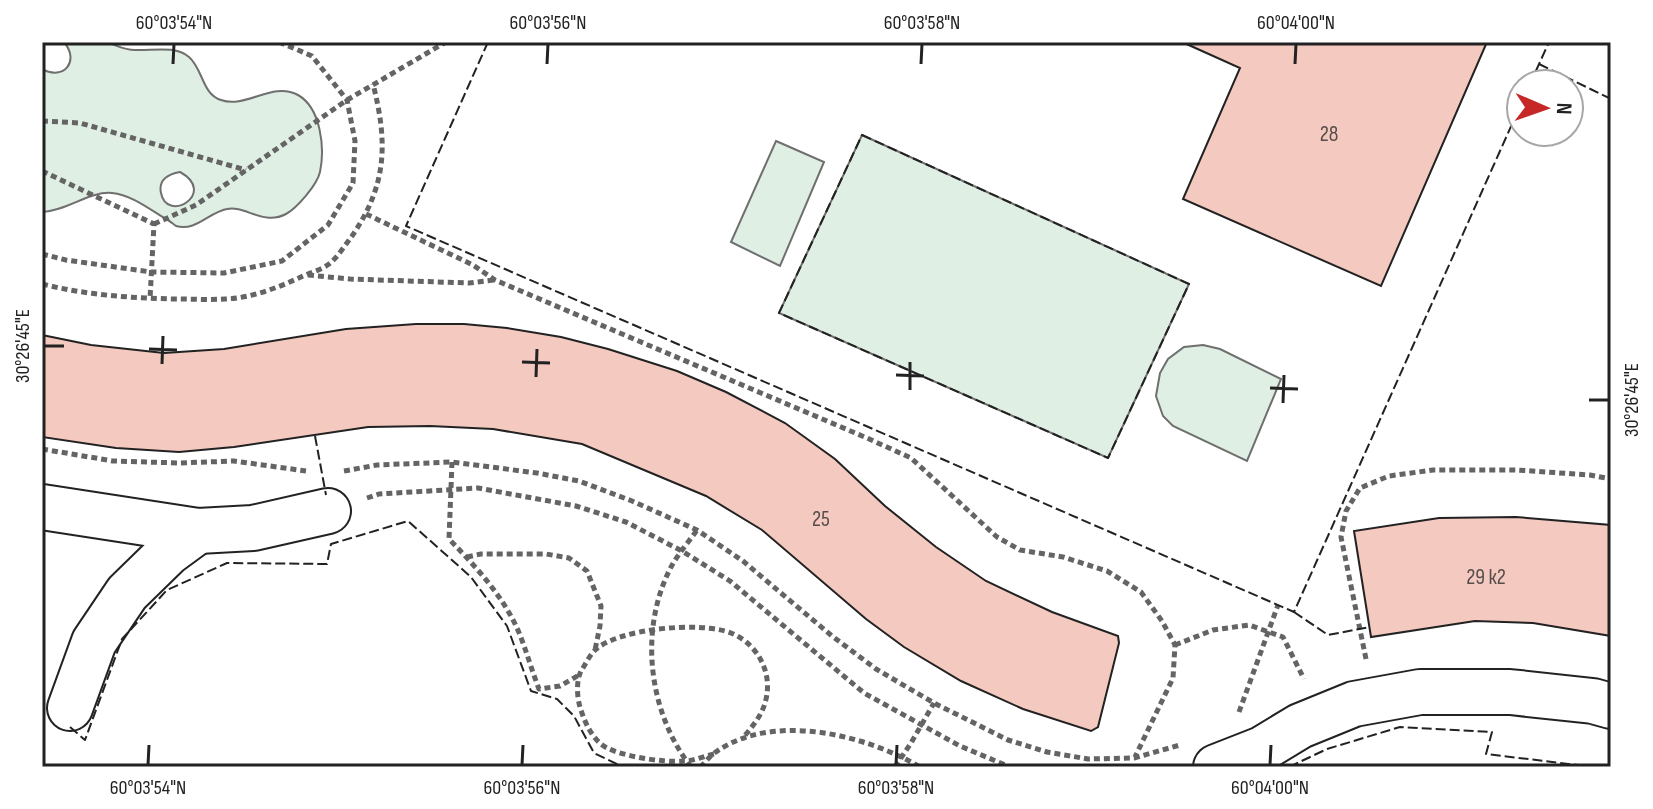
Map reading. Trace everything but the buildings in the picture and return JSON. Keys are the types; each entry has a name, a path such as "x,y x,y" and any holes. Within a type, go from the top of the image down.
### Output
{"lane":[{"path":"42,507 198,531 253,528 331,492"},
{"path":"70,708 94,642 127,593 168,553 198,531"},
{"path":"1203,754 1262,749 1300,726 1354,704 1420,692 1510,692 1593,701 1611,706"}],"path":[{"path":"42,254 151,272 224,273 282,261 328,225 353,183 355,141 347,100 312,56 279,42"},
{"path":"42,171 154,224 196,205 347,100 446,42"},
{"path":"42,284 98,296 227,299 265,292 328,265 366,214 377,189 382,137 380,110 373,84"},
{"path":"42,121 80,123 246,170"},
{"path":"366,214 473,265 495,280 911,458 997,537 1020,550 1063,557 1107,571 1141,592 1175,645 1173,678 1134,758"},
{"path":"150,299 154,224"},
{"path":"306,275 469,283 495,280"},
{"path":"42,449 113,461 234,461 307,471"},
{"path":"452,462 449,539 489,582 508,610 539,689 560,686 579,675 595,650 600,626 601,606 587,571 569,558 546,554 481,554 467,557"},
{"path":"331,492 377,465 452,462 579,481 697,530 743,561 876,669 934,703 1008,740 1047,752 1088,759 1203,754"},
{"path":"1368,667 1341,537 1346,511 1360,488 1389,476 1433,470 1517,470 1611,479"},
{"path":"331,492 379,494 478,488 576,506 626,522 682,551 730,581 864,693 960,746 1010,767"},
{"path":"689,764 659,705 652,667 653,629 658,598 670,570 697,530"},
{"path":"1238,714 1278,605"},
{"path":"1175,645 1213,630 1249,625 1283,637 1308,687"},
{"path":"595,650 621,636 653,629 707,628 729,632 749,643 761,660 767,680 765,702 755,723 742,739"},
{"path":"579,675 577,700 585,723 600,744 614,751 689,764 742,739 767,733 825,733 871,743 920,767"},
{"path":"895,767 934,703"},
{"path":"700,767 714,754"}],"green space":[{"path":"96,41 131,50 177,51 194,62 206,87 215,97 230,102 279,91 298,95 312,109 320,129 322,152 318,177 296,207 278,217 262,217 227,209 190,226 176,226 133,199 112,193 95,195 42,212 42,69 57,73 63,71 70,62 69,49 64,42","holes":["180,172 194,188 187,202 180,206 165,202 161,193 165,178"]},
{"path":"862,135 1189,284 1108,458 779,313"},
{"path":"776,141 824,162 780,266 731,242"},
{"path":"1203,345 1220,349 1281,379 1247,461 1173,426 1163,416 1156,396 1160,373 1168,359 1184,347"}],"fence":[{"path":"488,42 406,226 1294,612 1505,140"},
{"path":"1537,68 1549,42"},
{"path":"1539,64 1611,99"},
{"path":"862,135 1189,284 1108,458 779,313 862,135"},
{"path":"315,436 326,495"},
{"path":"70,727 85,740 122,639 167,590 227,563 327,564 331,544 408,521 471,577 507,626 531,691 557,699 574,716 594,753 623,767"},
{"path":"1294,612 1328,635 1370,627"},
{"path":"1289,767 1327,749 1400,727 1492,732 1486,754 1594,767"}]}
